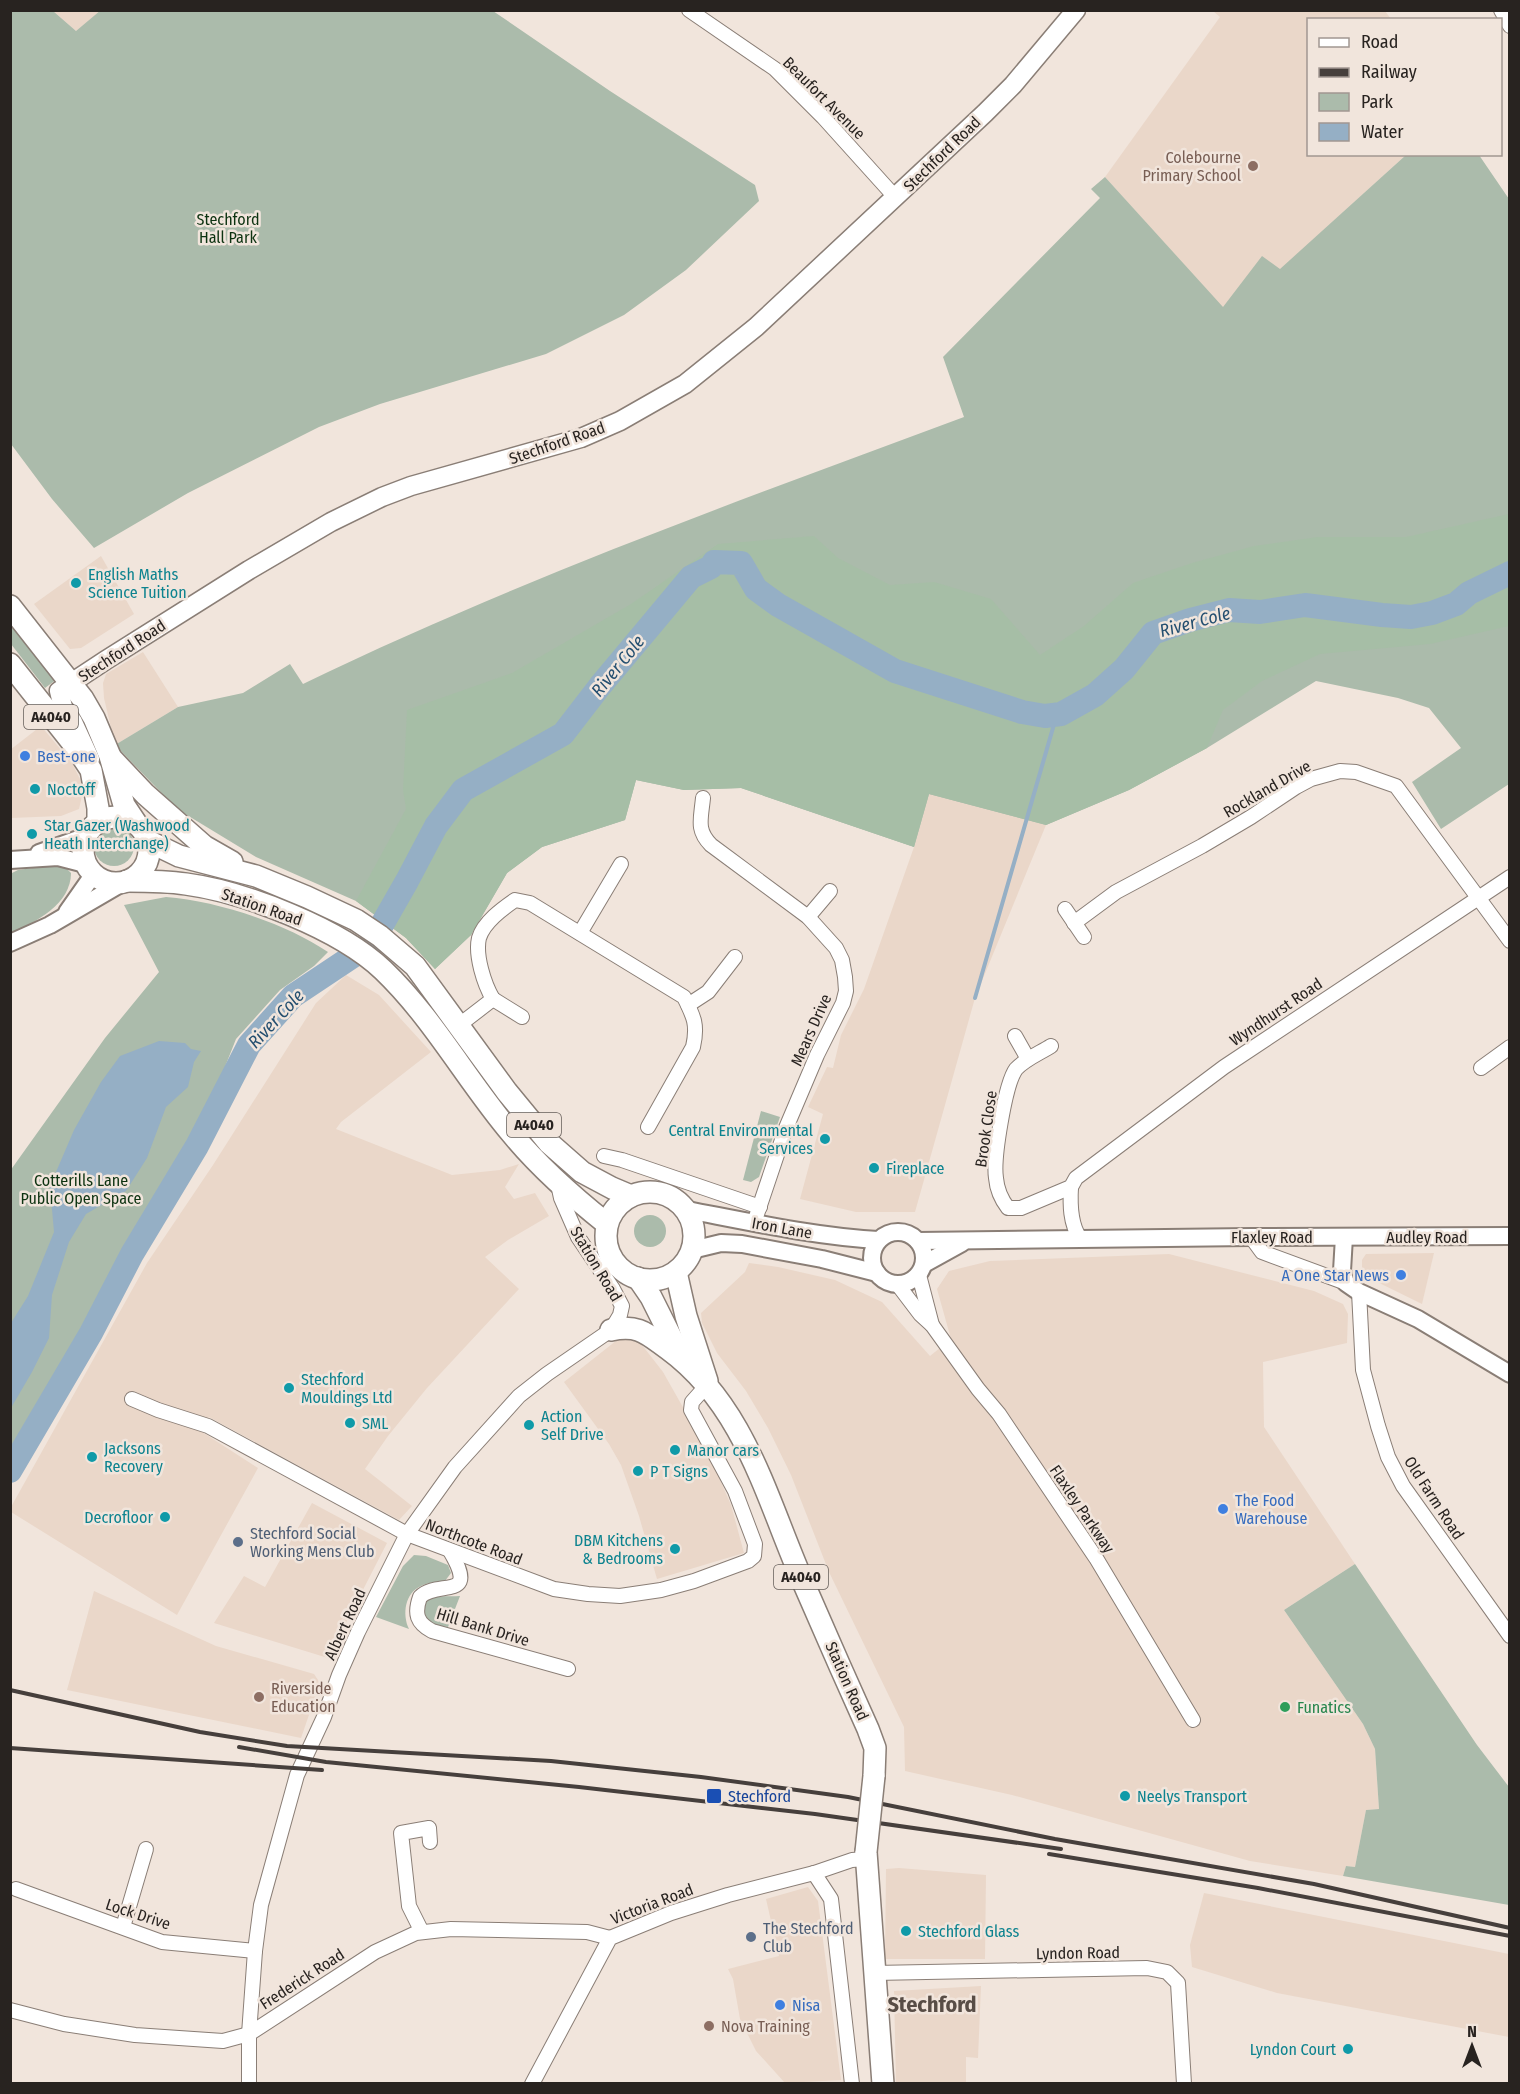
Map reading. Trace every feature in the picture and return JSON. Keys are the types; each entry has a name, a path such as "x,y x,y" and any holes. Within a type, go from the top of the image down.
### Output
{"main road":[{"name":"Stechford Road","path":"91,770 87,751 63,707 59,692 249,570 331,522 382,497 581,438 620,421 685,384 756,327 896,198 1012,85 1076,10"},
{"name":"A4040","path":"10,606 72,683 94,718 110,756 124,805 142,832 179,856 256,876"},
{"name":"A4040","path":"10,664 75,746 91,770 98,807 91,829"},
{"path":"110,756 146,794 204,846 256,876"},
{"path":"113,816 122,817 142,832 148,858 140,873 125,882 112,883 102,881 89,870 82,851 91,829 113,816"},
{"name":"Station Road","path":"256,876 356,920 395,948 415,966 458,1026"},
{"name":"Station Road","path":"125,882 187,884 264,904 343,941 382,969 435,1030 512,1135 559,1191"},
{"name":"A4040","path":"458,1026 507,1092 549,1143 582,1172 631,1196"},
{"name":"A4040","path":"559,1191 607,1224"},
{"path":"646,1191 661,1192 676,1199 687,1210 694,1230 692,1250 686,1262 676,1272 664,1278 651,1280 638,1278 623,1271 612,1258 606,1241 607,1224 612,1212 631,1196 646,1191"},
{"name":"A4040","path":"676,1272 686,1316 708,1384"},
{"name":"A4040","path":"638,1278 651,1297 684,1360"},
{"name":"Station Road","path":"611,1330 627,1326 642,1330 684,1360 708,1384 744,1441 875,1748 865,1856 883,2084"}],"street":[{"name":"Beaufort Avenue","path":"689,10 775,69 823,117 896,198"},
{"path":"1501,10 1509,26"},
{"name":"Rockland Drive","path":"1074,923 1116,892 1202,846 1296,787 1311,779 1340,771 1356,772 1396,786 1405,795 1509,941"},
{"name":"Mears Drive","path":"703,798 700,825 703,836 711,845 808,917 836,948 842,960 846,991 843,1003 817,1055 786,1128 757,1215"},
{"path":"16,860 91,829"},
{"path":"16,860 58,857 89,870 63,918"},
{"path":"580,933 621,864"},
{"name":"Wyndhurst Road","path":"1008,1208 1020,1208 1071,1187 1076,1178 1224,1067 1509,877"},
{"path":"10,943 63,918 125,882"},
{"path":"808,917 830,891"},
{"path":"522,1017 493,999 479,958 479,939 487,925 501,909 515,900 530,903 684,998 694,1017 696,1034 693,1047 648,1127"},
{"path":"1065,909 1084,937"},
{"path":"688,1005 708,992 735,957"},
{"path":"458,1026 493,999"},
{"path":"1015,1036 1028,1059"},
{"name":"Brook Close","path":"1008,1208 1000,1198 996,1177 1008,1083 1017,1069 1028,1059 1051,1046"},
{"path":"1481,1068 1509,1047"},
{"path":"604,1156 621,1166 757,1215"},
{"path":"1071,1187 1070,1204 1076,1233 1080,1238"},
{"name":"Station Road","path":"559,1191 578,1237 622,1306 620,1315 611,1330"},
{"name":"Iron Lane","path":"687,1210 757,1215 846,1238 878,1240"},
{"path":"897,1232 907,1234 918,1241 924,1252 922,1270 909,1284 898,1285 884,1280 877,1273 872,1259 878,1240 887,1234 897,1232"},
{"name":"Audley Road","path":"1344,1237 1509,1236"},
{"path":"1251,1237 1262,1252 1352,1287 1418,1319 1509,1374"},
{"path":"1344,1237 1342,1271 1352,1287"},
{"name":"Flaxley Road","path":"918,1241 1344,1237"},
{"name":"Flaxley Road","path":"922,1270 966,1241"},
{"name":"Iron Lane","path":"692,1250 721,1243 742,1244 822,1259 877,1273"},
{"name":"Flaxley Parkway","path":"922,1270 932,1325"},
{"name":"Flaxley Parkway","path":"898,1285 920,1314 932,1325 999,1414 1096,1558 1193,1720"},
{"name":"Old Farm Road","path":"1352,1287 1363,1370 1388,1457 1403,1486 1509,1636"},
{"name":"Albert Road","path":"249,2084 249,2034 261,1905 297,1775 324,1717 358,1632 407,1534 455,1467 519,1396 611,1330"},
{"name":"Northcote Road","path":"132,1399 208,1426 407,1534 554,1589 620,1596 661,1590 694,1581 748,1561 754,1556 755,1544 735,1491 691,1410 692,1402 708,1384"},
{"name":"Hill Bank Drive","path":"450,1551 461,1576 453,1587 429,1591 420,1598 417,1616 422,1625 432,1631 568,1670"},
{"path":"422,1932 409,1906 401,1833 429,1828 430,1842"},
{"path":"123,1927 146,1849"},
{"name":"Victoria Road","path":"532,2084 610,1938 671,1913 728,1894 814,1873 865,1856"},
{"path":"814,1873 831,1899 852,2084"},
{"name":"Lock Drive","path":"16,1889 162,1942 255,1951"},
{"name":"Frederick Road","path":"10,2010 64,2024 135,2035 223,2041 249,2034 375,1952 416,1933 451,1929 587,1932 610,1938"},
{"name":"Lyndon Road","path":"874,1973 1147,1968 1167,1972 1178,1983 1184,2084"}],"shaded area":[{"path":"53,11 101,11 76,31"},
{"name":"Colebourne Primary School","path":"1213,11 1385,11 1390,18 1307,18 1307,156 1405,156 1280,270 1262,257 1223,308 1105,177 1220,17"},
{"path":"101,556 134,614 81,648 70,649 34,604"},
{"path":"143,652 178,707 115,745 104,698 103,683 106,674"},
{"path":"41,726 72,763 84,787 79,809 61,816 11,818 10,750"},
{"path":"929,793 1046,825 975,998 915,1212 856,1212 800,1199 823,1114 808,1107 827,1067 833,1068 841,1035 864,989 914,847"},
{"path":"346,975 379,995 431,1052 341,1122 336,1129 452,1175 500,1170 519,1164 505,1187 514,1199 535,1193 549,1216 508,1240 485,1257 519,1289 427,1388 365,1469 412,1506 399,1520 209,1417 199,1430 258,1468 177,1615 11,1512 11,1507 147,1263 213,1165 316,1003"},
{"path":"1434,1253 1422,1304 1365,1276 1362,1270 1362,1260 1366,1254"},
{"path":"1169,1254 1314,1291 1343,1304 1348,1314 1347,1343 1263,1362 1264,1427 1355,1564 1284,1610 1363,1724 1375,1749 1379,1809 1366,1810 1355,1867 1346,1866 1343,1876 1250,1861 1012,1795 905,1771 904,1727 829,1572 791,1475 768,1428 746,1391 717,1353 702,1323 701,1313 745,1272 749,1263 778,1267 835,1280 882,1302 930,1356 951,1339 937,1289 949,1271 990,1261"},
{"path":"626,1333 635,1336 663,1372 706,1448 731,1505 744,1553 657,1579 639,1516 621,1465 609,1444 564,1382"},
{"path":"312,1503 387,1543 328,1658 214,1623 244,1576 265,1587"},
{"path":"94,1591 216,1646 314,1674 320,1683 301,1738 67,1690"},
{"path":"886,1869 986,1875 985,1959 885,1959"},
{"path":"808,1887 818,1901 841,2080 785,2083 756,2051 740,2019 733,1979 728,1969 779,1956 766,1899"},
{"path":"1204,1893 1509,1954 1509,2037 1277,1993 1192,1967 1190,1945"},
{"path":"981,1986 978,2058 966,2057 966,2083 896,2083 894,1991"}],"green space":[{"name":"Stechford Hall Park","path":"101,10 493,11 610,91 755,185 759,201 686,270 624,315 546,354 380,404 319,427 188,493 94,548 52,499 11,444 10,11 53,11 76,31"},
{"path":"1405,156 1480,156 1509,199 1509,784 1441,829 1412,782 1461,748 1429,708 1398,698 1316,681 1207,748 1129,790 1046,825 929,794 914,847 741,788 684,790 636,780 625,820 542,847 507,873 471,935 435,969 406,938 356,901 256,857 177,809 115,745 178,707 243,693 290,664 303,684 465,610 547,576 964,417 943,357 1100,198 1091,189 1105,177 1223,307 1262,256 1280,269"},
{"path":"1509,514 1509,626 1430,644 1320,654 1262,681 1223,710 1207,748 1129,790 1046,825 929,794 914,847 741,788 684,790 636,780 625,820 542,847 507,873 471,935 435,969 406,938 356,901 406,809 403,790 407,710 512,673 631,604 718,544 814,536 838,558 890,585 934,582 991,599 1040,655 1084,626 1133,583 1192,563 1254,546 1318,537 1406,537"},
{"path":"10,614 57,679 45,688 11,644"},
{"path":"114,826 122,827 128,832 133,838 133,854 128,860 122,865 114,866 106,865 100,860 95,854 94,846 95,838 100,832 106,827"},
{"path":"55,865 65,867 71,873 65,894 59,903 41,917 11,933 10,874 18,870"},
{"name":"Cotterills Lane Public Open Space","path":"166,897 207,903 250,915 311,941 328,952 314,966 280,990 236,1039 202,1121 174,1172 113,1268 61,1370 11,1453 10,1171 105,1038 159,972 124,905"},
{"path":"761,1111 780,1117 759,1177 751,1182 743,1180"},
{"path":"650,1215 661,1220 666,1231 661,1242 650,1247 639,1242 634,1231 639,1220"},
{"path":"414,1555 426,1556 448,1565 451,1573 445,1581 424,1585 411,1594 406,1604 409,1629 376,1617 403,1566"},
{"path":"1355,1564 1477,1745 1509,1787 1509,1905 1343,1876 1346,1866 1355,1867 1366,1810 1379,1809 1375,1749 1363,1724 1284,1610"},
{"path":"460,1596 448,1627 424,1621 424,1605 427,1601 438,1597"}],"water":[{"path":"159,1041 185,1043 191,1049 201,1051 194,1062 188,1087 166,1107 147,1158 126,1191 86,1214 69,1242 52,1295 49,1338 11,1408 11,1323 28,1296 54,1232 50,1186 74,1130 101,1082 120,1056"}],"waterway":[{"name":"River Cole","path":"10,1471 91,1333 132,1254 197,1146 249,1045 293,996 371,944 436,826 463,790 563,734 691,577 711,567 714,562 741,563 756,589 778,605 895,671 1022,712 1045,716 1061,714 1095,695 1124,669 1153,633 1190,620 1229,610 1260,612 1305,605 1411,617 1432,613 1456,604 1469,593 1510,573"},
{"path":"975,998 1057,714"}],"railway":[{"path":"10,1690 200,1732 287,1746 551,1761 701,1777 848,1797 1055,1839 1314,1884 1510,1928"},
{"path":"239,1747 326,1762 579,1787 815,1814 1061,1849"},
{"path":"10,1748 322,1770"},
{"path":"1049,1854 1258,1888 1510,1936"}],"place":[{"name":"Colebourne Primary School","path":"1253,166"},
{"name":"English Maths Science Tuition","path":"76,583"},
{"name":"Best-one","path":"25,756"},
{"name":"Noctoff","path":"35,789"},
{"name":"Star Gazer (Washwood Heath Interchange)","path":"32,834"},
{"name":"Central Environmental Services","path":"825,1139"},
{"name":"Fireplace","path":"874,1168"},
{"name":"A One Star News","path":"1401,1275"},
{"name":"Stechford Mouldings Ltd","path":"289,1388"},
{"name":"SML","path":"350,1423"},
{"name":"Action Self Drive","path":"529,1425"},
{"name":"Manor cars","path":"675,1450"},
{"name":"Jacksons Recovery","path":"92,1457"},
{"name":"P T Signs","path":"638,1471"},
{"name":"The Food Warehouse","path":"1223,1509"},
{"name":"Decrofloor","path":"165,1517"},
{"name":"Stechford Social Working Mens Club","path":"238,1542"},
{"name":"DBM Kitchens & Bedrooms","path":"675,1549"},
{"name":"Riverside Education","path":"259,1697"},
{"name":"Funatics","path":"1285,1707"},
{"name":"Stechford","path":"714,1796"},
{"name":"Neelys Transport","path":"1125,1796"},
{"name":"Stechford Glass","path":"906,1931"},
{"name":"The Stechford Club","path":"751,1937"},
{"name":"Nisa","path":"780,2005"},
{"name":"Nova Training","path":"709,2026"},
{"name":"Lyndon Court","path":"1348,2049"}],"district":[{"name":"Stechford","path":"932,2004"}]}
